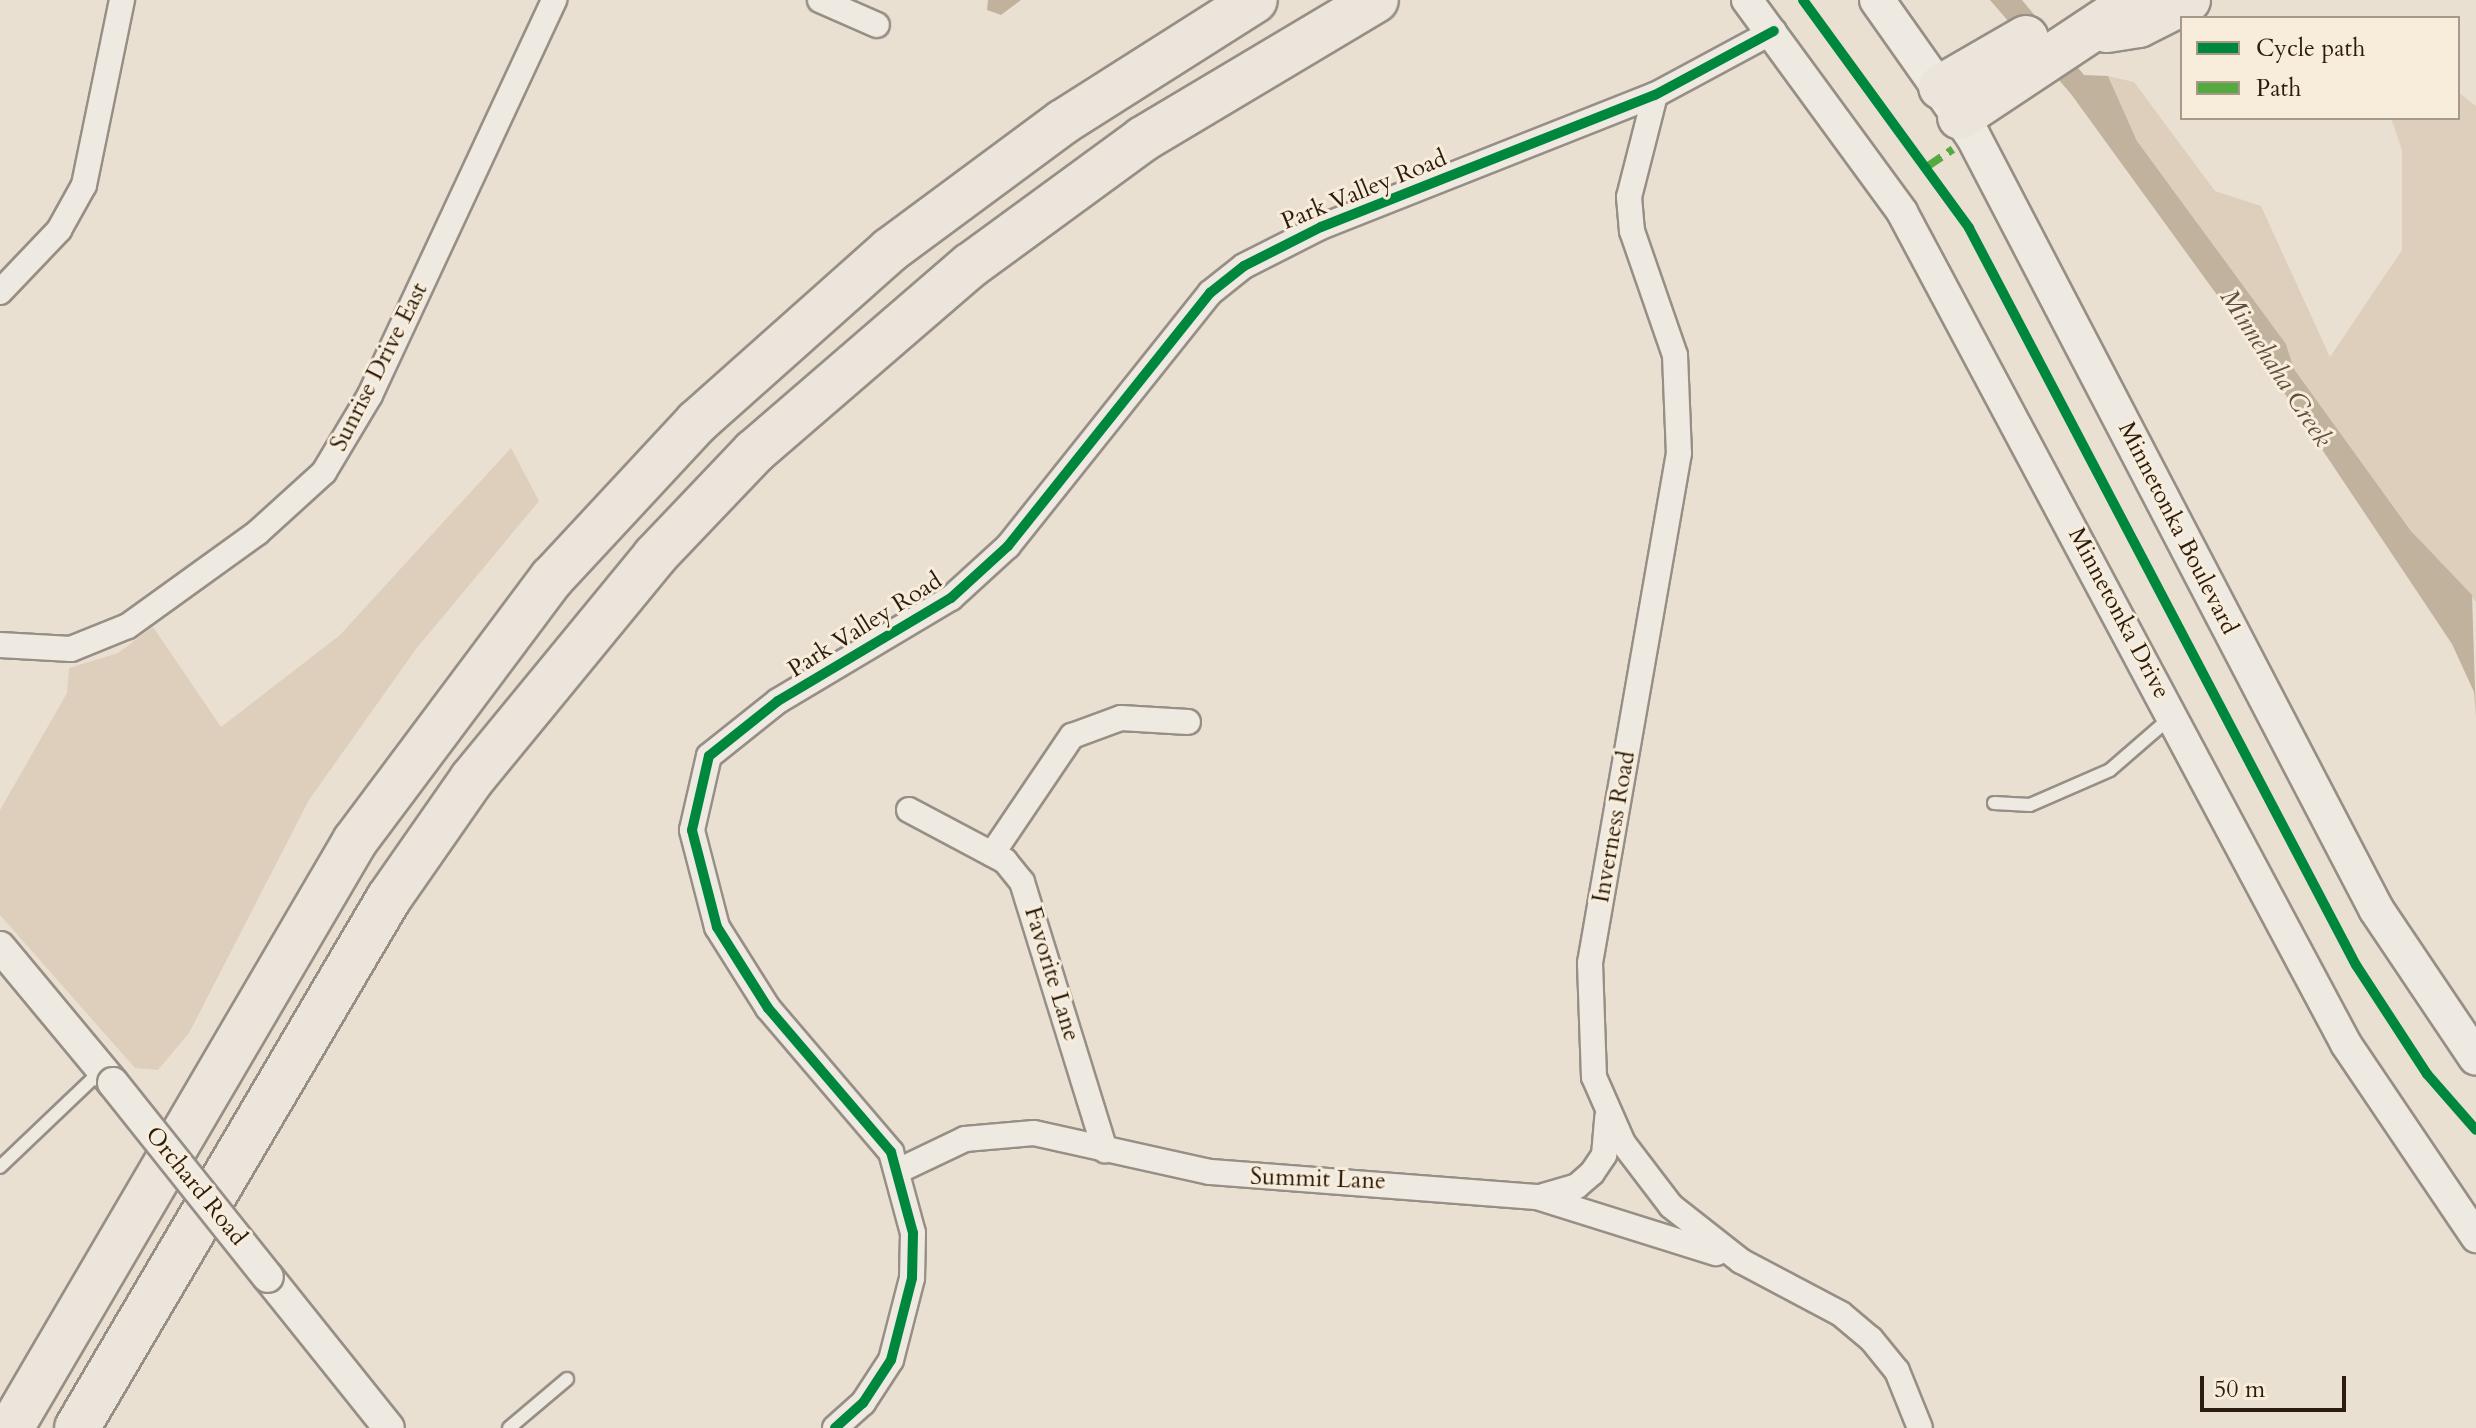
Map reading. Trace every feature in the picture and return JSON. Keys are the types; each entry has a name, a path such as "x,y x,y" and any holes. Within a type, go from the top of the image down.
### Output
{"highway":[{"path":"11,1428 355,841 552,578 697,422 890,250 1063,122 1255,0"},
{"path":"77,1428 389,898 472,779 655,556 754,452 971,265 1143,139 1376,0"},
{"path":"1951,102 2084,17 2136,0"},
{"path":"2084,17 2139,25 2188,0"}],"main road":[{"name":"Minnetonka Boulevard","path":"1877,0 1951,102 2376,909 2476,1058"}],"street":[{"path":"0,292 59,230 84,185 122,0"},
{"name":"Sunrise Drive East","path":"0,645 71,649 128,626 257,533 324,472 370,395 554,0"},
{"path":"820,0 877,25"},
{"name":"Minnetonka Drive","path":"1747,0 1774,31 1902,212 2346,1044 2476,1237"},
{"name":"Park Valley Road","path":"835,1428 875,1388 904,1322 913,1233 898,1171 880,1135 768,1008 717,927 692,830 709,756 767,708 951,598 1008,546 1210,293 1244,266 1321,227 1655,95 1774,31"},
{"name":"Inverness Road","path":"1655,95 1629,197 1632,231 1675,355 1682,403 1679,453 1590,963 1588,1040 1606,1114 1671,1206 1741,1261 1841,1314 1871,1339 1897,1371 1920,1428"},
{"path":"992,854 1048,762 1072,736 1121,718 1188,722"},
{"name":"Favorite Lane","path":"909,810 992,854 1022,882 1033,907 1105,1150"},
{"name":"Orchard Road","path":"0,947 389,1428"},
{"path":"1537,1197 1577,1186 1592,1173 1604,1155 1606,1114"},
{"name":"Summit Lane","path":"898,1171 931,1151 999,1133 1034,1133 1105,1150 1273,1180 1404,1183 1537,1197 1741,1261"}],"lane":[{"path":"1994,803 2030,805 2110,770 2173,716"},
{"path":"0,1167 108,1077"},
{"path":"509,1428 567,1379"}],"shaded area":[{"path":"2108,76 2134,82 2215,191 2261,206 2330,357 2402,250 2402,150 2392,120 2460,120 2460,94 2476,106 2476,602 2411,531 2294,369 2286,344 2137,141"},
{"path":"511,448 539,501 416,649 309,800 189,1033 158,1070 135,1068 0,915 0,810 67,693 69,668 118,653 153,627 221,727 340,635"}],"water":[{"path":"988,0 1021,0 1001,15 987,10"},
{"name":"Minnehaha Creek","path":"1990,0 2022,0 2084,75 2108,76 2137,141 2286,344 2294,369 2411,531 2472,595 2476,717 2474,692 2452,644 2241,328 2071,94"}],"marked path":[{"path":"1928,166 1953,149"}],"cycle path":[{"path":"1803,0 1969,228 2356,965 2427,1074 2476,1130"},
{"path":"835,1428 863,1403 891,1360 912,1278 913,1233 891,1152 768,1008 717,927 692,830 709,756 778,701 951,598 1008,546 1210,293 1244,266 1321,227 1655,95 1774,31"}]}
